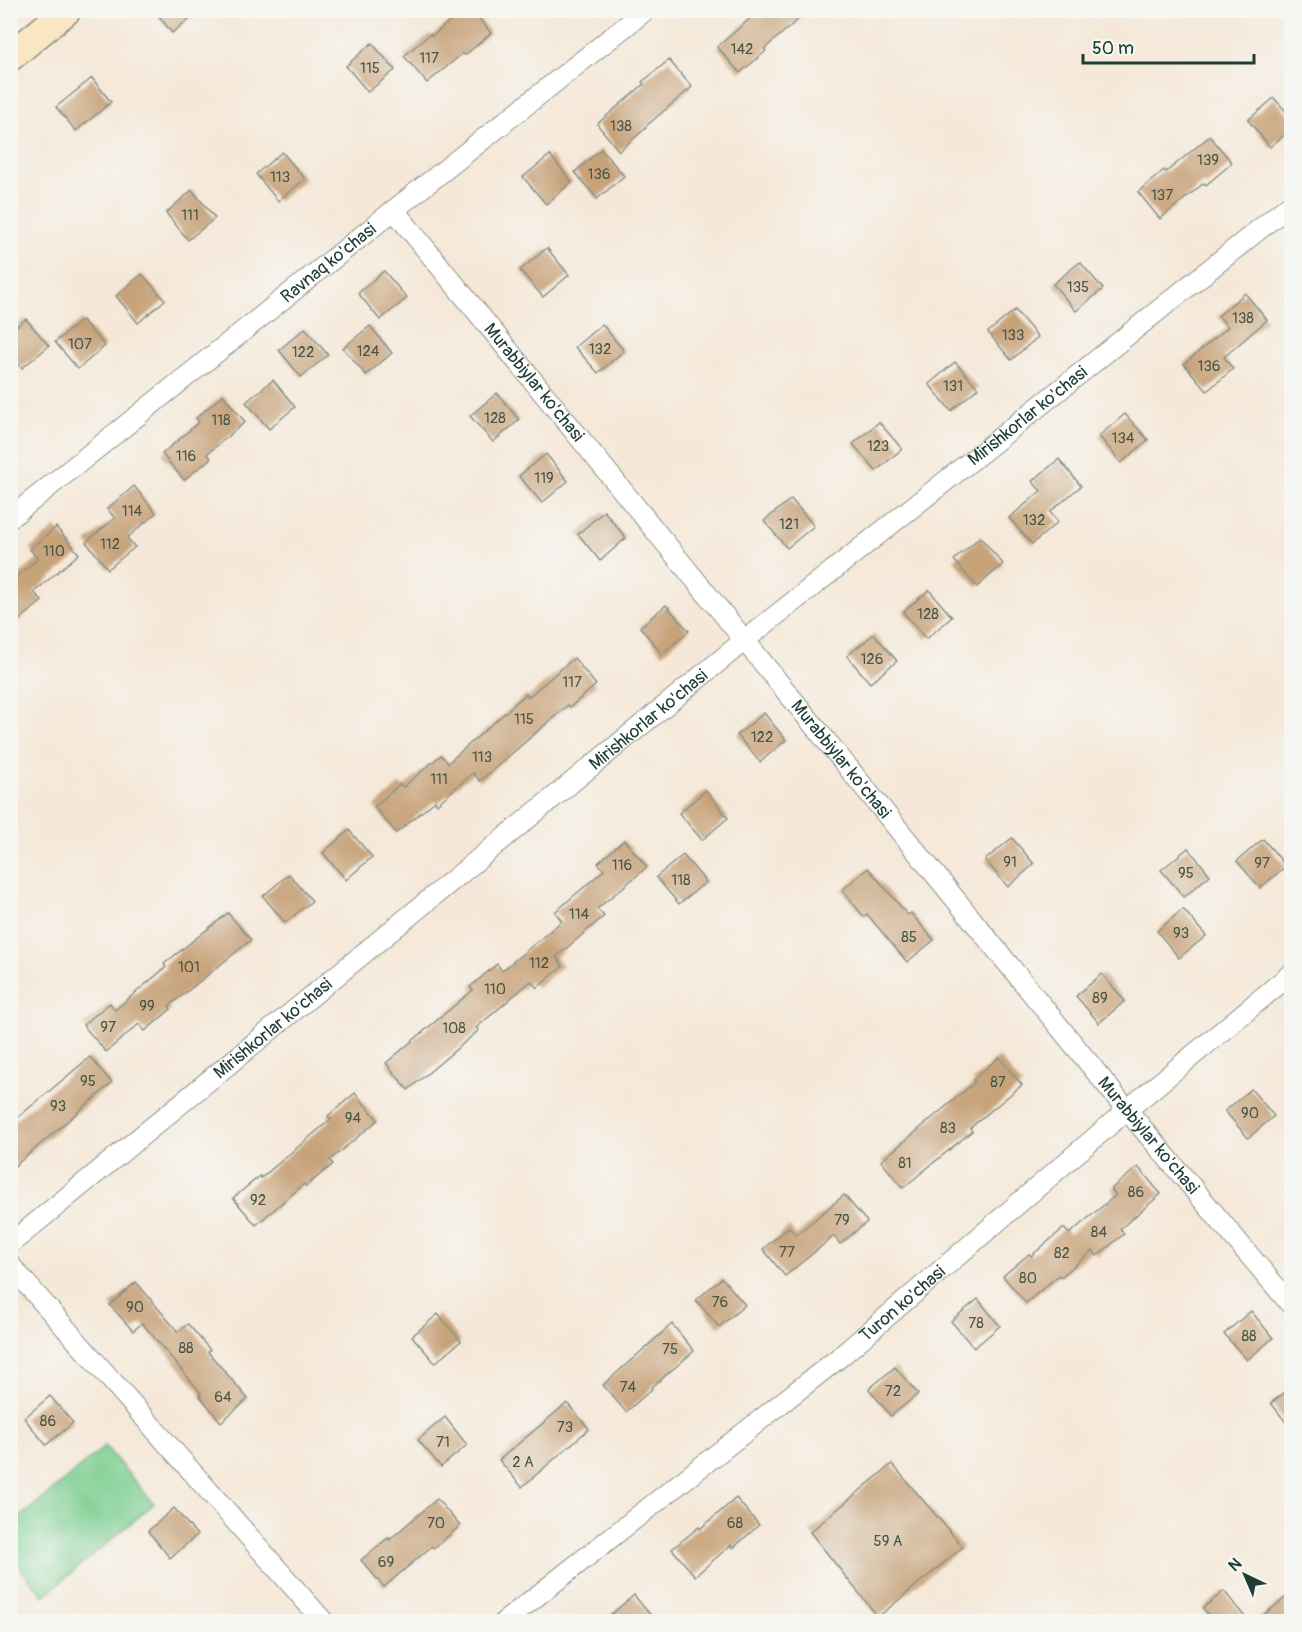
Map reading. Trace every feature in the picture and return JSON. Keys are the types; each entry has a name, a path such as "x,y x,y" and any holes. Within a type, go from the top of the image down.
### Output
{"main road":[{"path":"10,57 67,10"}],"street":[{"name":"Ravnaq ko'chasi","path":"10,518 646,10"},
{"name":"Mirishkorlar ko'chasi","path":"10,1244 745,640 1292,202"},
{"name":"Murabbiylar ko'chasi","path":"394,210 1127,1110 1292,1306"},
{"name":"Turon ko'chasi","path":"504,1622 840,1357 1127,1110 1292,973"},
{"path":"10,1265 324,1622"}],"green space":[{"path":"105,1446 154,1504 44,1596 11,1557 11,1525"}],"building":[{"path":"154,10 200,10 172,33"},
{"path":"463,10 472,10 491,33 427,83 404,56"},
{"path":"760,10 809,10 740,73 717,47"},
{"path":"372,43 395,70 368,92 346,66"},
{"path":"669,60 692,87 619,151 597,124"},
{"path":"92,78 111,102 76,131 56,107"},
{"path":"1274,98 1292,118 1292,129 1270,147 1248,120"},
{"path":"1210,136 1232,163 1160,219 1138,192"},
{"path":"601,149 624,176 597,199 575,172"},
{"path":"282,152 305,179 278,201 256,174"},
{"path":"550,155 572,182 546,204 523,177"},
{"path":"192,190 215,218 188,240 166,213"},
{"path":"547,248 569,275 543,297 520,270"},
{"path":"1080,262 1103,289 1076,311 1053,284"},
{"path":"384,271 407,298 380,320 358,293"},
{"path":"142,274 165,300 138,323 116,296"},
{"path":"1245,293 1267,320 1224,357 1233,369 1207,391 1184,364 1228,327 1218,316"},
{"path":"1015,310 1038,337 1011,360 988,332"},
{"path":"26,319 49,346 22,368 10,354 10,331"},
{"path":"82,320 105,346 78,369 55,342"},
{"path":"602,324 624,351 598,373 575,347"},
{"path":"370,326 392,353 366,375 343,348"},
{"path":"305,328 328,355 301,377 279,350"},
{"path":"955,362 978,388 951,411 929,384"},
{"path":"273,380 295,407 269,429 246,402"},
{"path":"497,393 519,420 493,442 470,416"},
{"path":"223,395 245,422 207,454 211,458 184,480 162,454 199,422 196,418"},
{"path":"1125,414 1148,440 1121,463 1099,436"},
{"path":"879,422 902,449 876,471 853,444"},
{"path":"546,454 568,481 542,503 519,476"},
{"path":"1059,459 1081,486 1050,512 1058,522 1032,544 1009,518 1041,491 1032,481"},
{"path":"134,486 156,513 127,538 135,547 108,569 86,542 115,518 107,509"},
{"path":"791,499 814,526 787,548 764,521"},
{"path":"604,511 626,538 600,561 578,534"},
{"path":"56,527 79,554 34,592 42,601 10,628 10,582 38,559 30,549"},
{"path":"980,537 1003,564 977,587 954,560"},
{"path":"929,590 952,617 926,639 903,612"},
{"path":"666,605 689,631 662,654 640,627"},
{"path":"874,634 897,661 870,683 847,656"},
{"path":"574,658 596,685 570,707 568,705 480,781 473,773 437,804 435,801 396,833 374,807 400,784 403,787 441,755 448,763 526,694 528,697"},
{"path":"764,713 786,740 760,762 737,735"},
{"path":"706,790 728,818 702,840 679,813"},
{"path":"349,830 372,857 346,880 323,853"},
{"path":"1012,838 1034,864 1008,887 985,860"},
{"path":"1263,839 1286,866 1260,888 1237,861"},
{"path":"624,840 647,867 597,909 604,916 556,957 563,966 537,988 531,981 476,1028 479,1030 408,1090 386,1063 473,990 470,987 497,964 502,971 562,921 555,912 604,870 598,863"},
{"path":"1188,848 1210,875 1184,897 1161,870"},
{"path":"683,855 706,882 679,904 656,877"},
{"path":"868,868 908,915 911,913 934,940 907,962 867,914 864,917 842,890"},
{"path":"289,874 312,901 285,923 263,896"},
{"path":"1183,909 1206,936 1179,958 1157,931"},
{"path":"228,913 251,940 169,1006 171,1009 145,1031 139,1024 106,1052 83,1025 110,1003 115,1010 166,967 164,964"},
{"path":"1102,974 1125,1001 1099,1023 1076,996"},
{"path":"90,1057 112,1083 10,1170 10,1124"},
{"path":"999,1057 1022,1085 970,1128 972,1131 903,1188 881,1161 975,1082 973,1080"},
{"path":"1251,1089 1274,1116 1248,1138 1225,1111"},
{"path":"355,1093 378,1120 330,1160 333,1164 306,1186 304,1184 256,1225 233,1198 260,1176 261,1178 331,1119 328,1116"},
{"path":"1138,1167 1161,1194 1120,1229 1124,1234 1097,1256 1093,1250 1026,1303 1003,1276 1064,1228 1069,1234 1116,1195 1111,1189"},
{"path":"844,1195 867,1222 840,1244 834,1236 785,1276 763,1249 789,1227 796,1235"},
{"path":"722,1278 745,1305 719,1327 696,1300"},
{"path":"136,1282 178,1332 188,1324 210,1350 208,1352 248,1399 221,1422 199,1395 201,1393 142,1323 133,1331 110,1305"},
{"path":"978,1299 1000,1326 974,1348 951,1321"},
{"path":"1251,1311 1273,1338 1247,1360 1224,1334"},
{"path":"438,1314 461,1341 435,1363 412,1336"},
{"path":"672,1324 694,1351 626,1412 603,1385"},
{"path":"895,1367 918,1394 891,1416 869,1389"},
{"path":"1292,1387 1292,1430 1271,1403"},
{"path":"50,1396 73,1423 46,1445 24,1418"},
{"path":"567,1403 589,1429 522,1487 499,1460"},
{"path":"445,1417 467,1445 441,1467 418,1440"},
{"path":"892,1464 963,1547 878,1617 810,1532"},
{"path":"736,1498 759,1525 733,1548 731,1545 695,1576 672,1549 699,1527 700,1529"},
{"path":"437,1499 460,1526 434,1548 432,1546 384,1587 361,1560 388,1538 389,1540"},
{"path":"174,1508 197,1535 170,1558 148,1531"},
{"path":"1224,1591 1249,1622 1214,1622 1203,1608"},
{"path":"1292,1593 1292,1622 1254,1622"},
{"path":"634,1595 656,1622 602,1622"}]}
